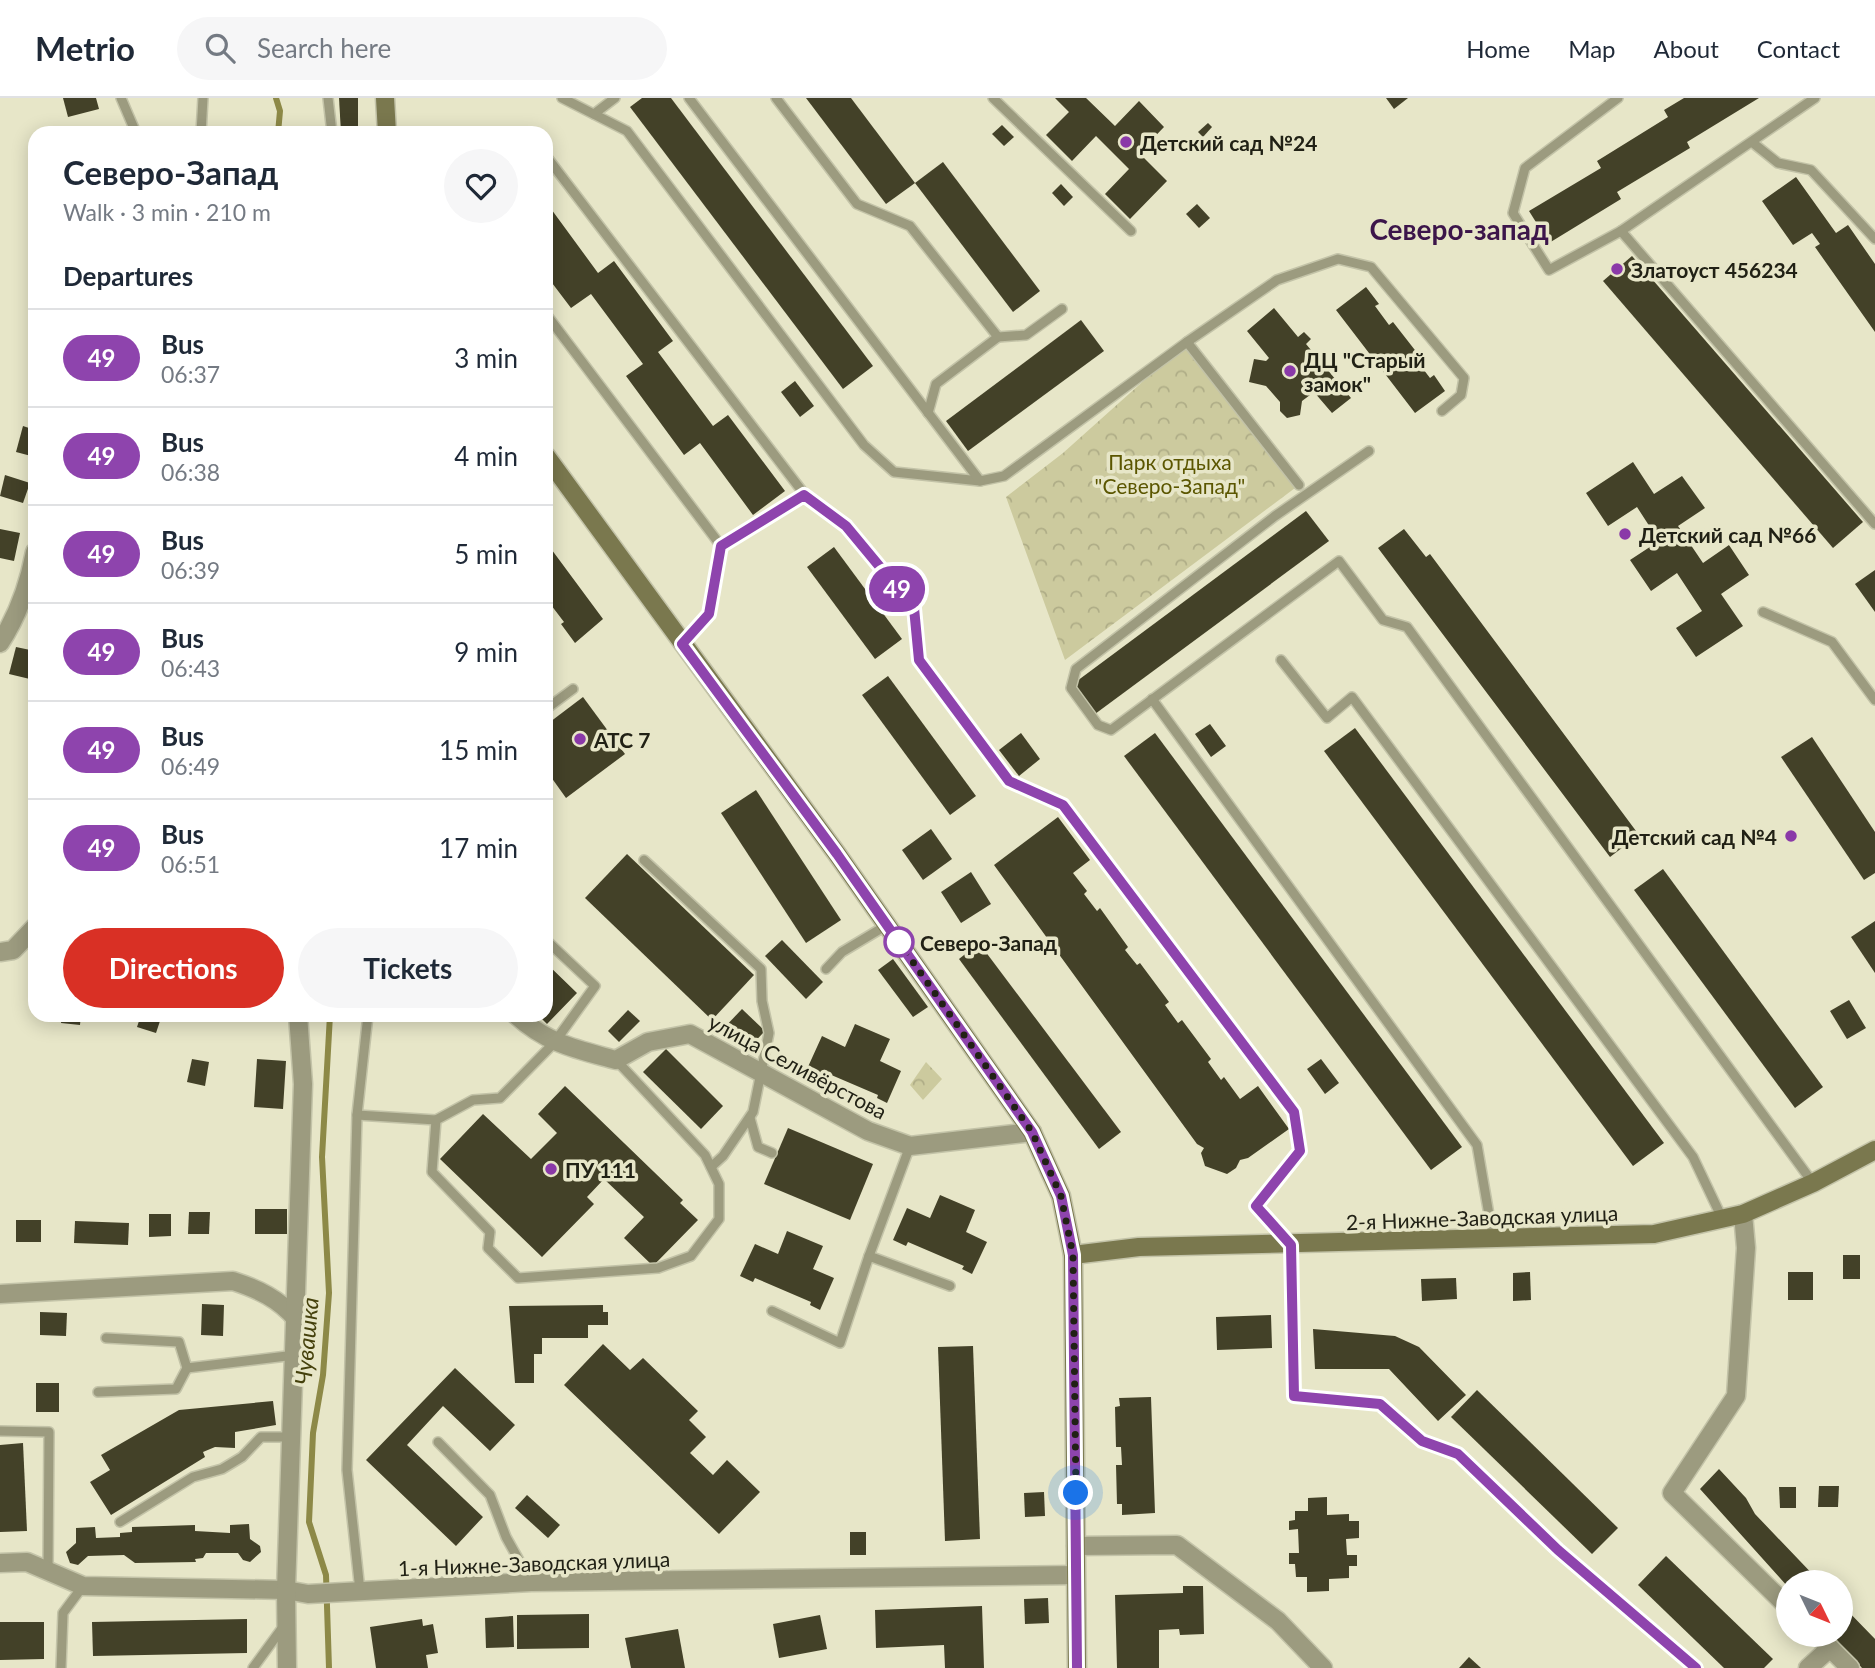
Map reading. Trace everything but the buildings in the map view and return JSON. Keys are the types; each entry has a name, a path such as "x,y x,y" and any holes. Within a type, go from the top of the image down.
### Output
{"main road":[{"path":"385,98 387,126"},
{"path":"553,466 887,925 1032,1132 1061,1196 1073,1255 1077,1668"},
{"name":"2-я Нижне-Заводская улица","path":"1073,1255 1139,1247 1654,1234 1743,1214 1813,1183 1875,1150"}],"street":[{"path":"0,643 12,625 28,581"},
{"path":"0,952 13,950 28,934"},
{"path":"287,1668 286,1590 303,1084 299,1022"},
{"path":"523,1022 534,1032 554,1043 616,1060"},
{"name":"улица Селивёрстова","path":"616,1060 648,1042 690,1034 868,1131 910,1146 1032,1132"},
{"path":"1743,1214 1746,1248 1736,1396 1672,1493 1776,1595"},
{"path":"0,1294 233,1281 255,1288 284,1305 296,1319"},
{"path":"1076,1546 1177,1545 1278,1621 1323,1668"},
{"name":"1-я Нижне-Заводская улица","path":"0,1563 27,1562 83,1586 286,1590 308,1594 531,1582 1075,1575"},
{"path":"1808,1668 1830,1648 1850,1668"}],"lane":[{"path":"121,98 133,126"},
{"path":"201,126 203,98"},
{"path":"328,98 331,126"},
{"path":"562,98 627,131 863,446 894,472 980,481 1004,476 1187,342 1277,280 1338,259 1371,267 1464,378 1461,396 1442,411"},
{"path":"594,114 615,98"},
{"path":"689,98 980,481"},
{"path":"776,98 857,204 910,226 998,337"},
{"path":"993,98 1131,231"},
{"path":"1618,98 1525,168 1513,213 1549,270 1621,232 1815,98"},
{"path":"1753,143 1778,163 1811,170 1875,239"},
{"path":"553,165 804,495 846,526 914,608 919,660 1009,781 1063,805 1294,1112 1300,1151 1256,1206 1291,1245 1294,1396 1380,1404 1422,1441 1458,1454 1558,1550 1696,1668"},
{"path":"1621,232 1875,524"},
{"path":"928,413 936,384 998,337 1026,335 1062,309"},
{"path":"553,323 721,546 709,614 682,644"},
{"path":"1187,342 1298,485"},
{"path":"1369,451 1275,516 1076,669 1071,688 1098,725 1111,730 1339,561 1383,620 1407,627 1813,1183"},
{"path":"721,546 804,495"},
{"path":"1763,612 1832,642 1875,700"},
{"path":"1282,660 1327,718 1352,697 1693,1157 1721,1219"},
{"path":"553,704 573,689"},
{"path":"1152,699 1477,1145 1493,1238"},
{"path":"644,860 761,969 762,1001 769,1033 750,1118 723,1156 711,1167"},
{"path":"826,969 842,952 887,925"},
{"path":"357,1115 436,1119 473,1100 500,1098 554,1043 595,986 553,947"},
{"path":"360,1591 347,1470 357,1115 367,1022"},
{"path":"436,1119 432,1172 490,1232 488,1248 518,1278 658,1268 691,1256 719,1219 719,1184 705,1155 616,1060"},
{"path":"750,1118 758,1147 772,1153"},
{"path":"772,1311 840,1343 910,1146"},
{"path":"869,1256 950,1286"},
{"path":"98,1392 176,1389 187,1368 179,1342 106,1338"},
{"path":"187,1368 295,1355"},
{"path":"0,1431 49,1432 48,1571"},
{"path":"120,1522 193,1477 222,1469 242,1457 261,1437 292,1437"},
{"path":"438,1443 490,1495 506,1537 531,1582"},
{"path":"61,1668 63,1613 83,1586"},
{"path":"253,1668 286,1623"}],"green space":[{"name":"Парк отдыха \"Северо-Запад\"","path":"1187,342 1299,485 1065,660 1006,497 1063,453"},
{"path":"926,1062 942,1079 923,1100 910,1085"}],"waterway":[{"name":"Чувашка","path":"276,98 280,111 279,126"},
{"name":"Чувашка","path":"329,1668 326,1575 309,1522 313,1433 323,1375 329,1293 322,1157 330,1022"}],"bus line":[{"name":"49","path":"1077,1668 1073,1255 1061,1196 1032,1132 837,854 682,644 709,614 721,546 761,524 804,495 846,526 914,608 919,660 1009,781 1063,805 1294,1112 1300,1151 1256,1206 1291,1245 1294,1396 1380,1404 1422,1441 1458,1454 1558,1550 1696,1668"}],"place":[{"name":"Детский сад №24","path":"1126,142"},
{"name":"Златоуст 456234","path":"1617,269"},
{"name":"ДЦ \"Старый замок\"","path":"1290,371"},
{"name":"Детский сад №66","path":"1625,534"},
{"name":"АТС 7","path":"580,739"},
{"name":"Детский сад №4","path":"1791,836"},
{"name":"Северо-Запад","path":"899,942"},
{"name":"ПУ 111","path":"551,1169"}],"district":[{"name":"Северо-запад","path":"1459,229"}],"route":[{"path":"899,942 1032,1132 1061,1196 1073,1255 1076,1493"}]}
